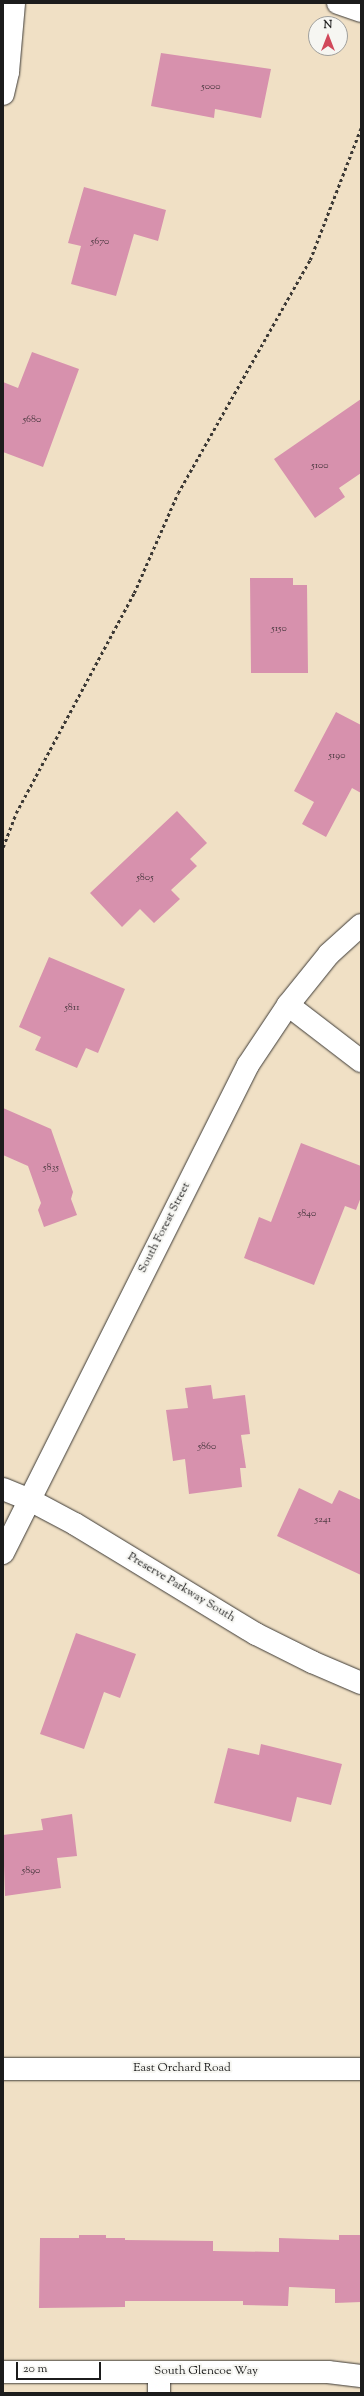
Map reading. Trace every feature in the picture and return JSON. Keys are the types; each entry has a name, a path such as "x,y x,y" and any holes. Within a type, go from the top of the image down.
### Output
{"street":[{"path":"3,94 8,72 14,3"},
{"path":"338,3 361,11"},
{"name":"South Forest Street","path":"3,1553 28,1499 248,1065 288,1005 329,954 361,925"},
{"path":"288,1005 361,1061"},
{"name":"Preserve Parkway South","path":"3,1489 28,1499 75,1524 256,1634 312,1662 361,1683"},
{"name":"East Orchard Road","path":"3,2069 361,2069"},
{"name":"South Glencoe Way","path":"3,2372 159,2383 328,2372 361,2376"}],"path":[{"path":"3,847 16,813 134,593 178,493 310,260 361,128"}],"building":[{"path":"161,53 271,69 261,118 215,109 214,118 151,106"},
{"path":"84,187 166,210 158,241 134,234 116,296 71,284 81,246 68,243"},
{"path":"32,352 79,369 43,467 3,452 3,382 18,388"},
{"path":"361,399 361,473 339,488 345,497 315,518 274,459"},
{"path":"250,578 293,578 293,585 307,585 308,673 251,673"},
{"path":"336,712 361,725 361,793 352,788 326,837 302,824 314,802 294,791"},
{"path":"177,811 207,843 190,859 197,866 171,890 180,899 154,923 140,909 122,927 90,893"},
{"path":"49,957 125,989 98,1053 86,1048 77,1068 35,1050 41,1037 19,1027"},
{"path":"3,1108 51,1129 73,1192 71,1199 77,1215 44,1227 38,1210 41,1203 28,1166 3,1155"},
{"path":"301,1143 361,1166 361,1197 356,1210 345,1206 314,1285 244,1258 259,1217 271,1222"},
{"path":"211,1385 213,1399 245,1395 250,1434 241,1435 246,1468 240,1468 242,1487 189,1494 185,1459 173,1461 166,1410 188,1408 185,1388"},
{"path":"299,1488 332,1504 339,1490 361,1500 361,1575 277,1536"},
{"path":"76,1633 136,1654 120,1698 104,1692 84,1749 40,1734"},
{"path":"261,1744 342,1764 331,1805 297,1797 291,1822 214,1803 228,1748 259,1755"},
{"path":"72,1814 77,1856 57,1858 61,1888 5,1896 3,1835 43,1830 41,1819"},
{"path":"79,2235 106,2235 106,2238 125,2238 125,2240 213,2241 213,2251 279,2252 279,2238 339,2240 339,2235 361,2235 361,2302 335,2303 335,2289 289,2287 288,2306 243,2305 243,2301 125,2301 125,2307 39,2308 40,2238 79,2238"}]}
